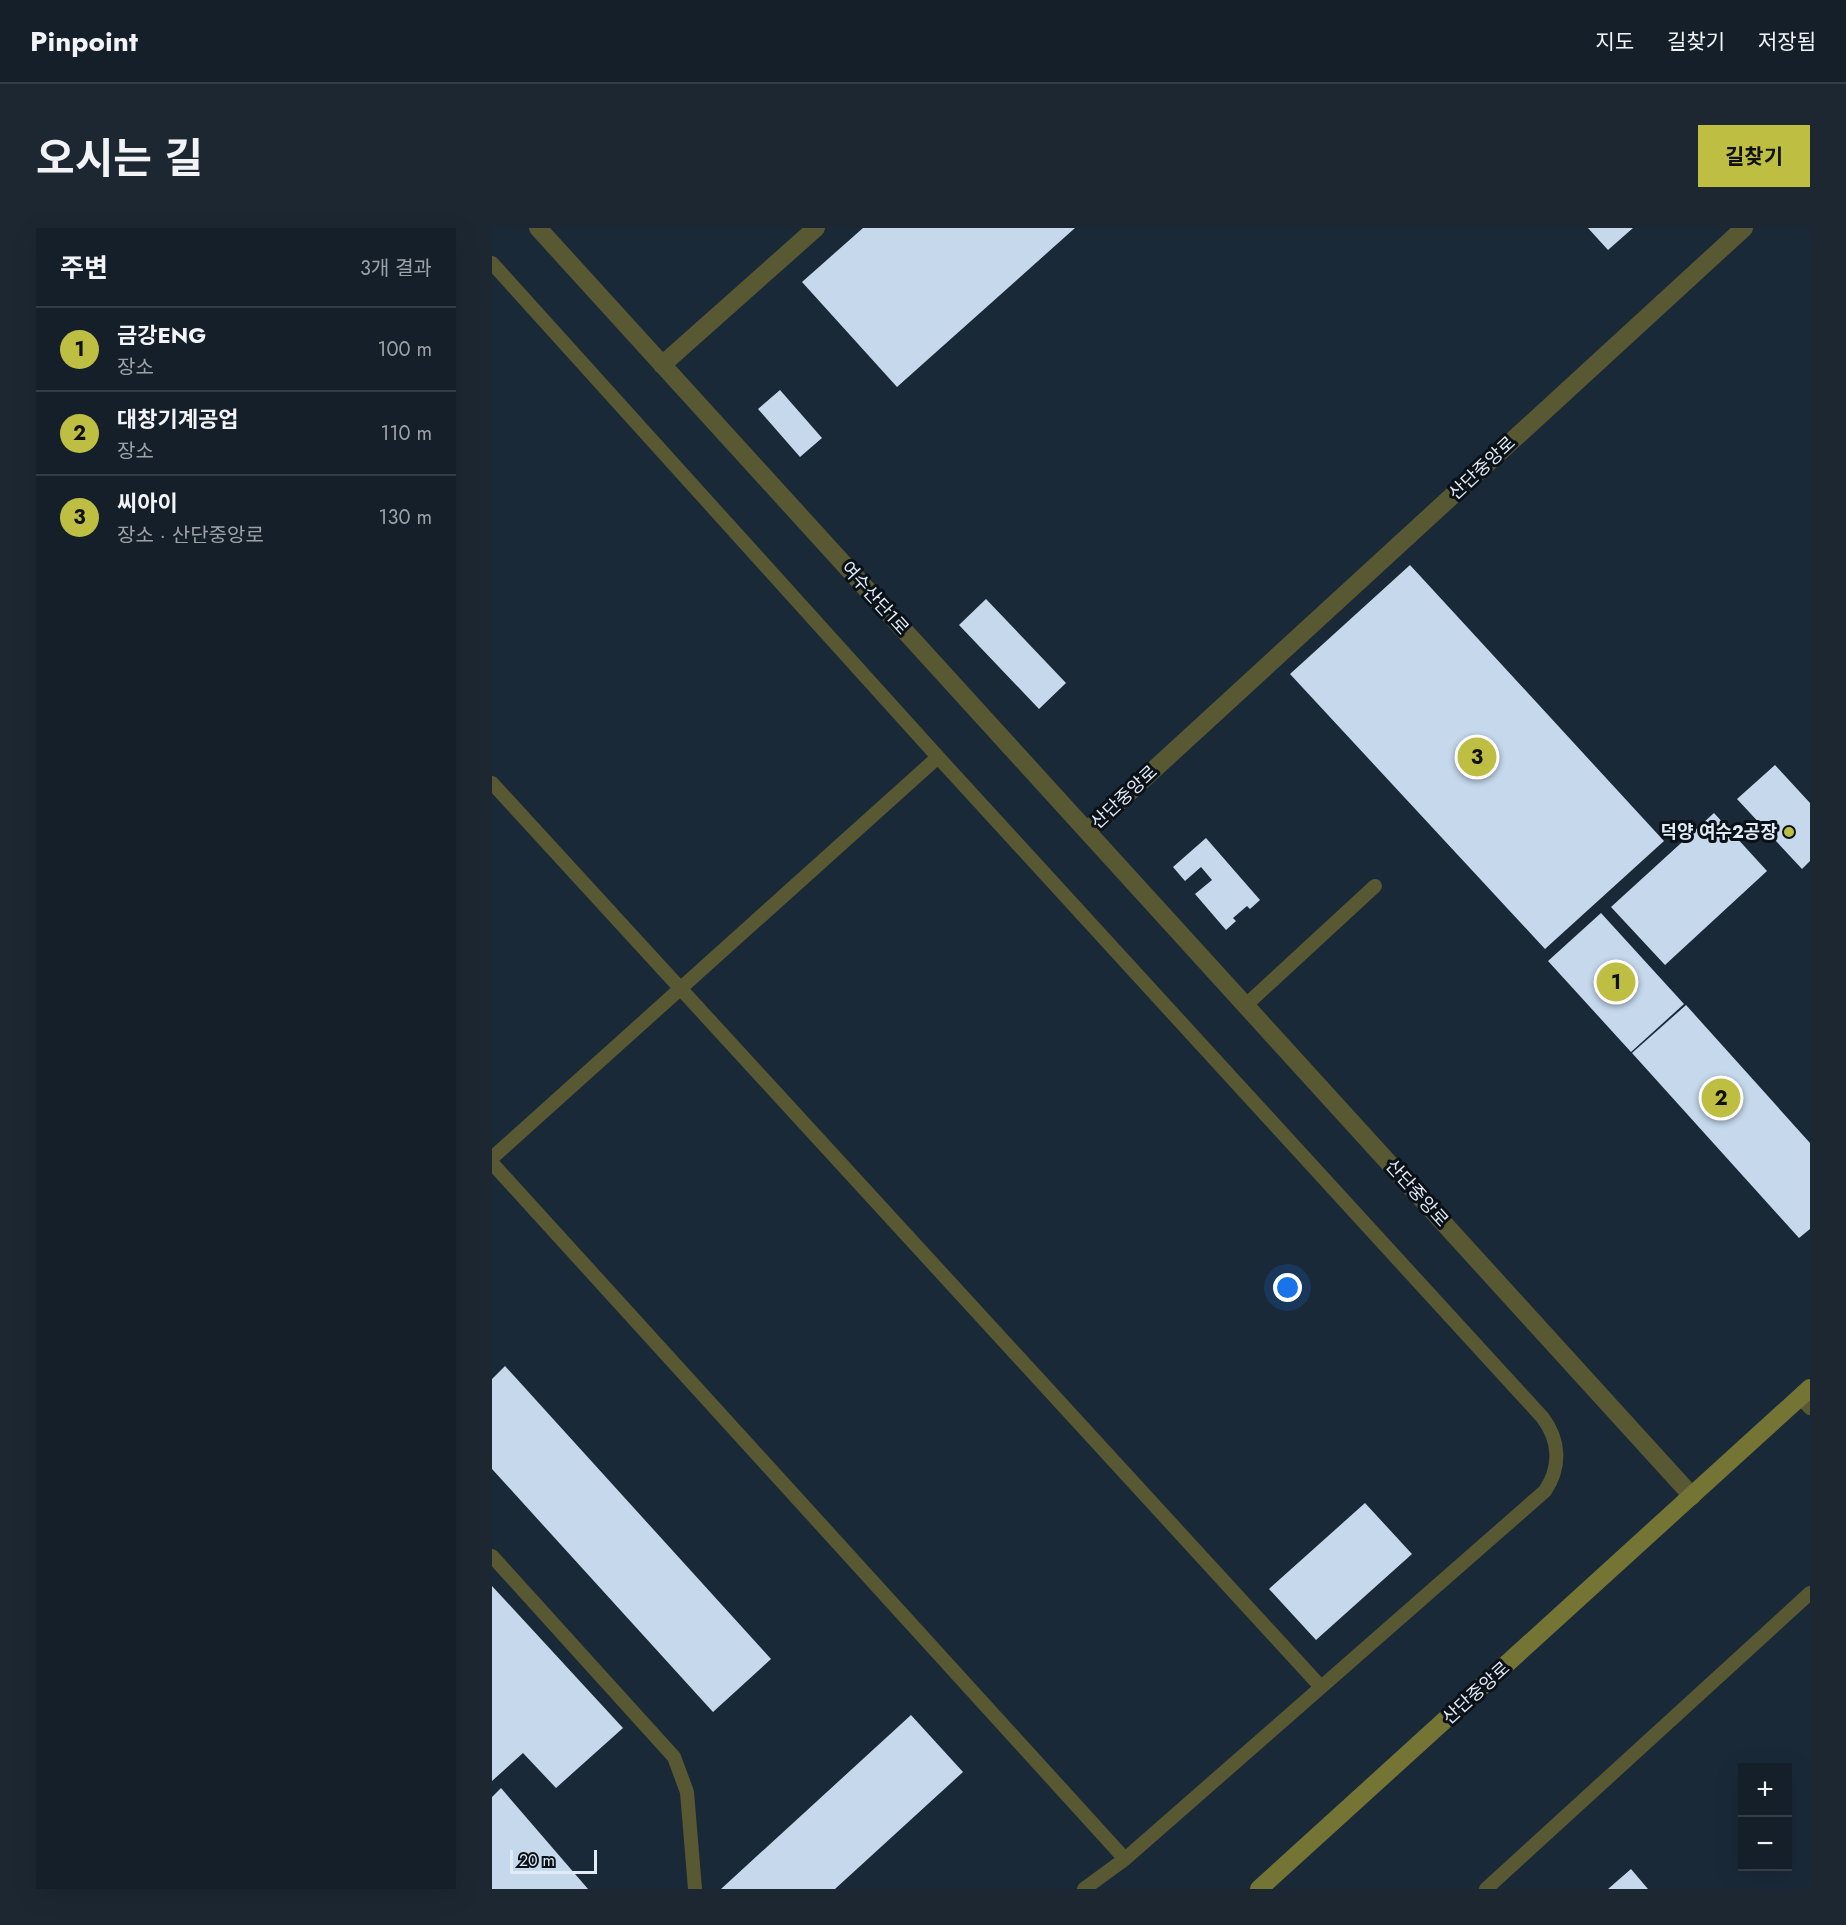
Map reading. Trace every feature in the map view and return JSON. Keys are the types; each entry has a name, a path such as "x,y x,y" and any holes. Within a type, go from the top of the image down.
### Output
{"street":[{"name":"여수산단1로","path":"538,228 1087,831"},
{"path":"662,364 816,228"},
{"name":"산단중앙로","path":"1692,1496 1087,831 1744,228"},
{"name":"산단중앙로","path":"1259,1889 1692,1496 1807,1398"}],"lane":[{"path":"492,263 938,757 1535,1409 1555,1436 1556,1463 1545,1491 1125,1858 1084,1889"},
{"path":"492,1158 938,757"},
{"path":"492,783 1321,1687"},
{"path":"1246,1005 1375,886"},
{"path":"492,1163 1125,1858"},
{"path":"492,1556 674,1757 685,1785 688,1803 694,1889"},
{"path":"1486,1889 1810,1593"}],"building":[{"path":"863,228 1075,228 897,387 802,282"},
{"path":"1588,228 1633,228 1608,250"},
{"path":"780,390 822,438 800,457 758,409"},
{"path":"1410,565 1664,841 1545,949 1290,674"},
{"path":"986,599 1066,683 1039,709 959,625"},
{"name":"덕양 여수2공장","path":"1775,765 1810,803 1810,861 1802,869 1737,799"},
{"path":"1714,813 1767,871 1665,965 1611,907"},
{"path":"1206,838 1260,900 1250,909 1247,906 1233,918 1236,921 1226,930 1195,894 1212,880 1201,867 1185,881 1173,867"},
{"path":"1601,913 1684,1004 1631,1052 1548,961"},
{"path":"1686,1005 1810,1143 1810,1229 1799,1238 1632,1053"},
{"path":"505,1366 771,1659 713,1712 492,1469 492,1379"},
{"path":"1365,1503 1412,1554 1316,1640 1269,1589"},
{"path":"492,1586 623,1728 556,1788 523,1753 492,1781"},
{"path":"911,1715 963,1772 835,1889 721,1889"},
{"path":"501,1788 588,1889 492,1889 492,1797"},
{"path":"1631,1869 1648,1889 1608,1889"}],"place":[{"name":"씨아이","path":"1477,757"},
{"name":"덕양 여수2공장","path":"1789,832"},
{"name":"금강ENG","path":"1616,982"},
{"name":"대창기계공업","path":"1721,1098"}]}
